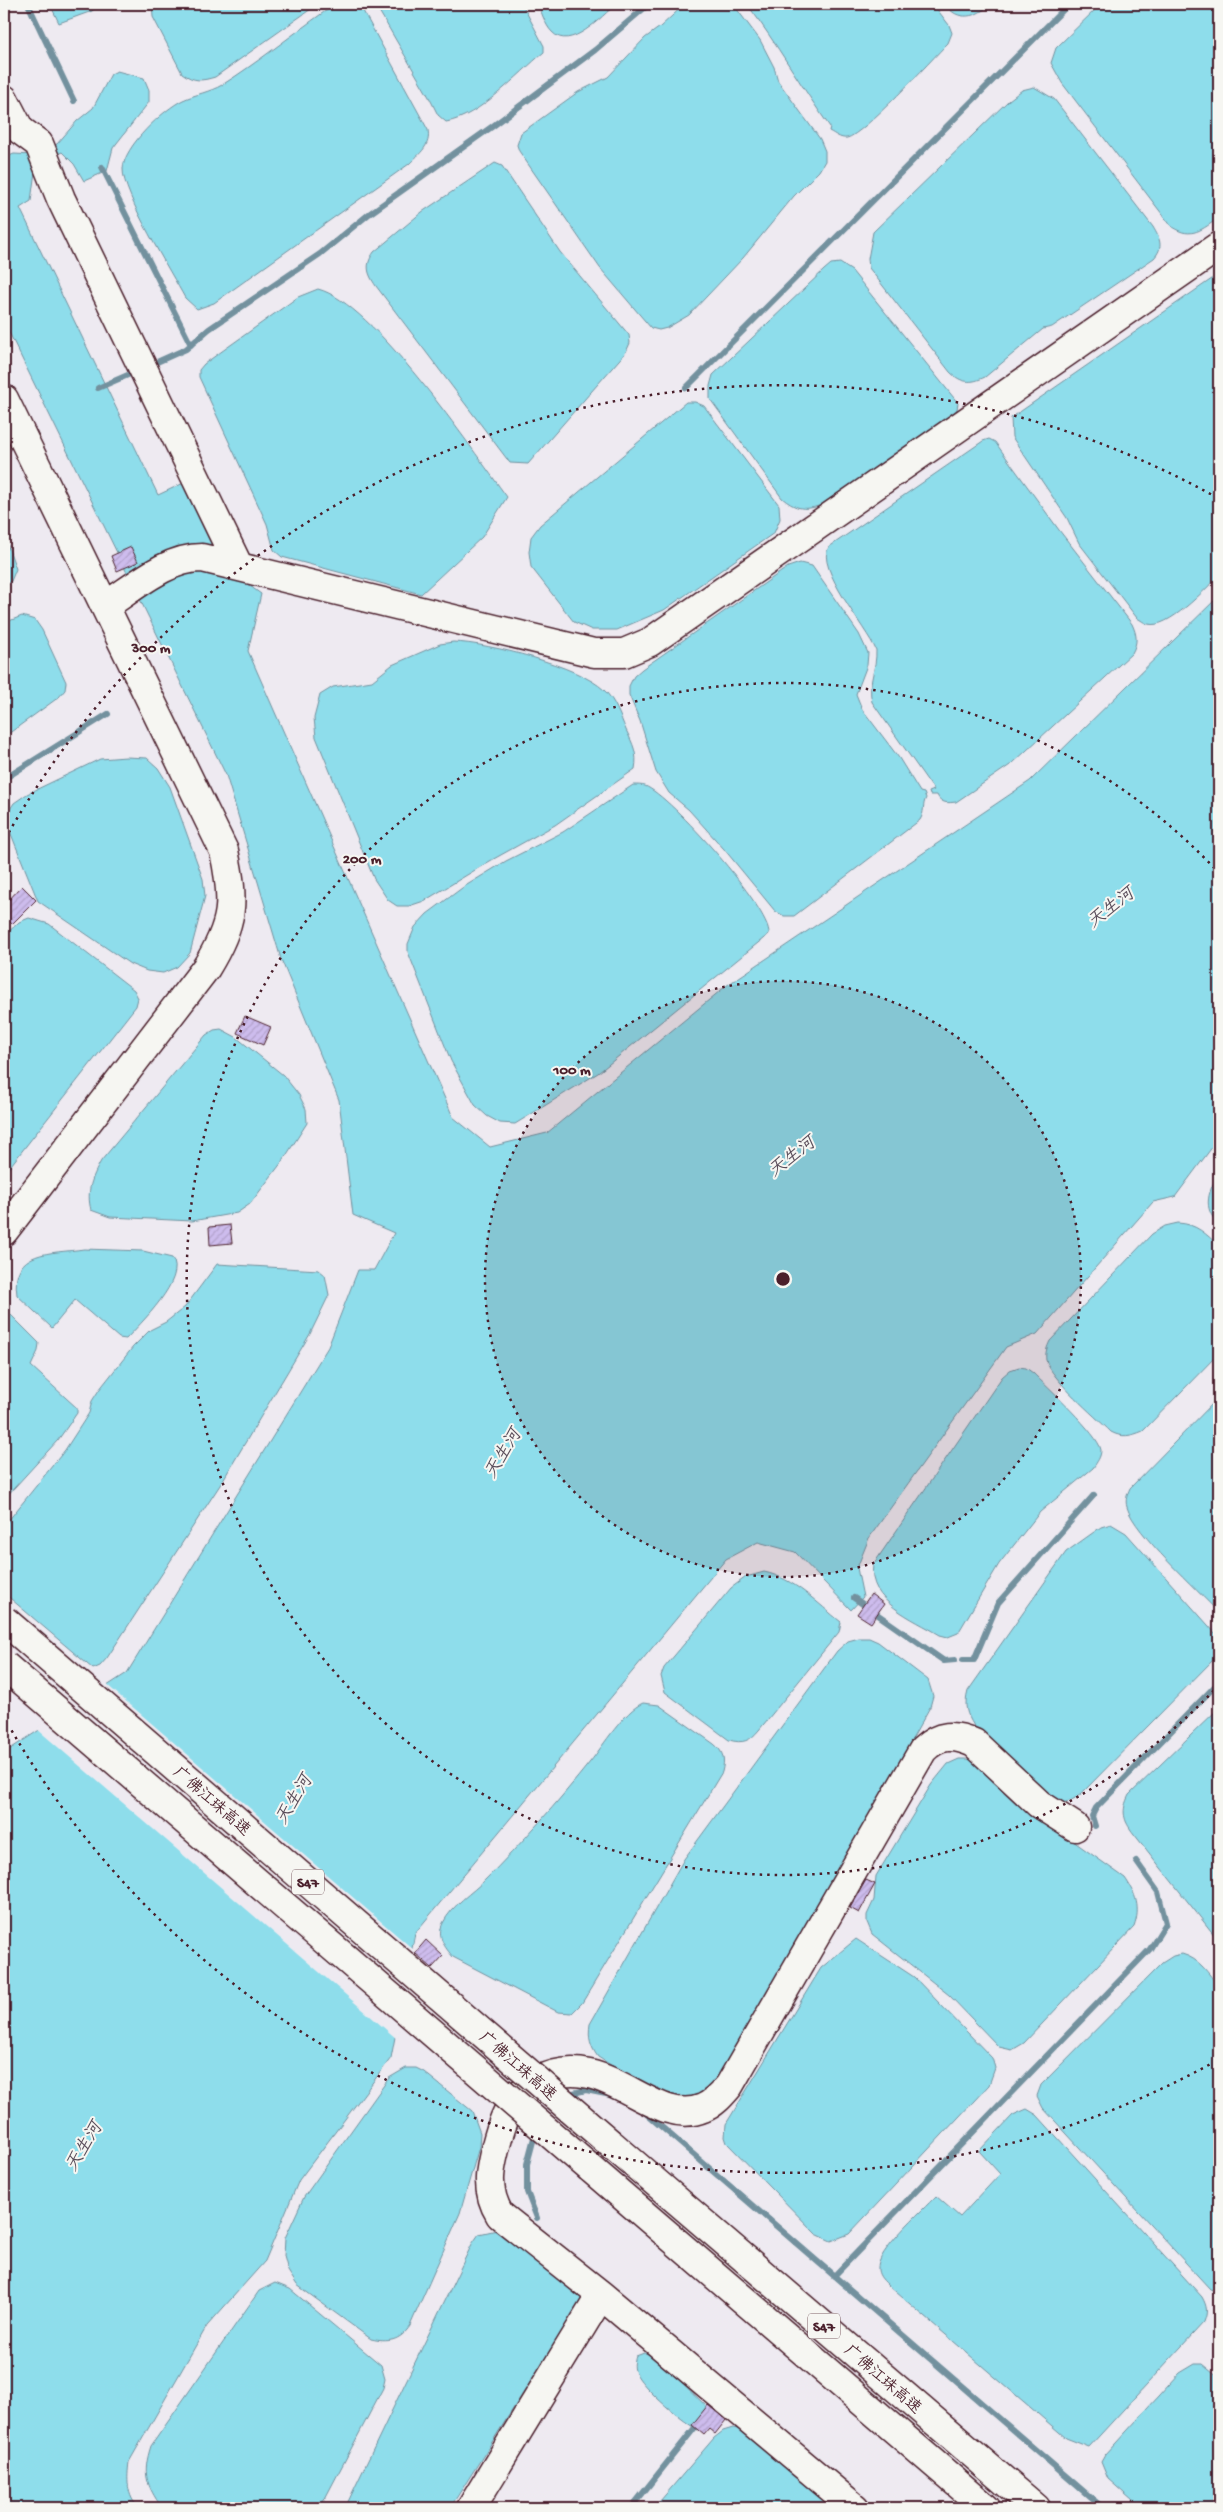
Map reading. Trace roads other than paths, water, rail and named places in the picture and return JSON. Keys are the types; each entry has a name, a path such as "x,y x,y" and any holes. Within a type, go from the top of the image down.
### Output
{"main road":[{"path":"4,99 20,130 43,154 61,199 238,565"},
{"path":"105,606 174,562 188,558 202,558 238,565 594,653 624,653 650,642 1219,246"},
{"path":"4,399 224,851 230,881 230,911 222,942 206,968 4,1230"},
{"name":"广佛江珠高速","path":"4,1620 1036,2508"},
{"name":"广佛江珠高速","path":"4,1665 986,2508"},
{"path":"855,2508 601,2295 500,2215 491,2200 489,2184 501,2127 508,2110 523,2088 548,2075 571,2071 595,2074 668,2109 686,2111 703,2109 718,2098 729,2086 923,1750 934,1740 949,1736 962,1737 974,1743 1039,1804 1075,1827"},
{"path":"471,2508 601,2295"}],"water":[{"path":"50,4 100,4 92,11 59,23"},
{"path":"152,4 318,4 215,77 198,80 182,73 153,17"},
{"path":"339,4 356,4 362,9 428,130 428,141 421,153 409,164 214,303 197,309 185,298 159,253 130,196 123,169 125,160 137,140 166,111 183,100 222,85 261,59 324,12"},
{"path":"375,4 522,4 544,46 544,52 485,103 472,112 446,122 438,115"},
{"path":"538,4 616,4 586,30 568,38 559,37 552,32"},
{"path":"685,4 733,4 760,40 774,67 778,81 820,139 825,151 825,161 819,171 794,196 743,258 689,315 667,328 659,330 651,328 600,268 519,151 517,145 521,133 578,92 608,77 645,38"},
{"path":"747,4 933,4 949,25 952,33 948,43 882,111 855,134 844,138 829,131 830,127"},
{"path":"945,4 991,4 974,15 962,16 950,10"},
{"path":"1101,4 1216,4 1219,8 1219,218 1197,232 1185,233 1172,227 1062,83 1051,63 1056,48"},
{"name":"天生河","path":"117,71 144,78 149,90 149,102 113,148 107,171 84,181 74,164 62,152 36,164 31,201 20,208 158,495 188,481 203,514 217,562 261,594 248,651 453,1117 490,1147 547,1133 726,986 1030,781 1219,596 1219,1138 1175,1197 1153,1202 1037,1334 1006,1347 869,1538 857,1568 863,1597 851,1610 795,1552 758,1542 726,1559 415,1933 391,2058 299,2180 265,2261 207,2326 129,2462 128,2480 130,2492 139,2508 4,2508 4,1753 127,1673 328,1347 358,1270 374,1270 394,1233 353,1215 339,1100 281,959 226,775 4,322 4,158 14,154 33,155 57,144 77,121 93,108 111,74"},
{"path":"1034,87 1054,99 1153,227 1159,239 1160,247 1154,258 1052,327 1043,329 985,377 975,381 966,381 950,372 869,268 868,259 873,232 1009,100 1022,90"},
{"path":"495,163 502,166 560,252 629,335 630,343 626,352 528,464 510,463 376,286 368,269 369,261 374,252 422,212"},
{"path":"840,263 852,271 958,403 957,409 952,416 819,506 799,508 782,498 710,399 710,386 713,375 824,270 831,264"},
{"path":"1219,274 1219,576 1176,615 1166,621 1148,624 1137,618 1079,543 1067,518 1012,437 1011,418"},
{"path":"318,289 340,300 366,321 392,348 446,413 507,497 482,537 421,594 282,557 274,550 267,524 199,377 199,370 204,364 298,297"},
{"path":"686,402 695,402 704,406 779,505 780,519 774,533 664,610 617,630 592,630 574,622 531,567 529,552 531,537 540,525"},
{"path":"989,439 995,442 1059,530 1132,624 1136,635 1136,642 1132,653 1013,763 956,802 948,803 941,800 937,795 930,795 929,792 934,790 872,702 871,682 876,650 835,582 826,556 829,547 983,441"},
{"path":"4,535 16,569 11,581 4,585"},
{"path":"800,563 812,566 859,634 868,653 867,665 856,694 862,709 926,798 920,820 794,916 784,916 775,911 689,810 669,793 656,772 640,721 629,695 629,686 634,676 642,669 788,567"},
{"path":"22,616 35,620 42,630 66,682 65,690 59,697 4,737 4,623"},
{"path":"453,642 469,643 533,657 592,681 608,694 617,708 634,749 635,769 555,825 424,901 409,906 397,906 388,900 374,879 316,737 314,718 320,695 333,687 372,681 392,665 440,644"},
{"path":"147,758 158,768 170,787 203,879 205,896 190,953 177,967 163,973 147,971 130,964 38,901 7,824 8,812 14,803 27,794 100,759"},
{"path":"633,785 645,786 658,794 696,830 754,902 765,921 769,934 598,1073 515,1124 500,1123 487,1116 475,1105 451,1061 408,952 408,944 415,927 427,914 462,888 506,861 563,832"},
{"path":"29,918 49,924 134,990 138,998 136,1006 4,1174 4,936 19,922"},
{"path":"221,1029 236,1037 283,1075 299,1095 306,1109 307,1123 282,1162 250,1204 237,1213 192,1221 110,1217 91,1210 89,1197 91,1185 101,1161 206,1035 214,1030"},
{"path":"1219,1173 1219,1224 1210,1212 1208,1199"},
{"path":"1178,1223 1191,1225 1219,1246 1219,1353 1143,1431 1131,1435 1119,1435 1111,1432 1056,1377 1046,1360 1046,1350 1050,1341 1152,1234 1165,1226"},
{"path":"84,1249 143,1251 172,1258 175,1267 168,1289 160,1301 126,1339 119,1338 75,1300 52,1328 17,1295 17,1280 20,1269 26,1262 46,1254"},
{"path":"217,1264 319,1270 325,1275 329,1295 310,1334 220,1485 107,1658 100,1666 93,1669 4,1593 4,1526 65,1450 89,1413 92,1401 99,1390 133,1347 150,1330 166,1322 185,1307"},
{"path":"4,1308 39,1343 38,1351 31,1366 77,1408 77,1413 58,1440 4,1499"},
{"path":"1019,1367 1026,1368 1033,1373 1082,1422 1098,1443 1101,1450 1100,1455 1093,1468 1040,1512 999,1564 958,1633 948,1637 940,1635 906,1616 885,1599 877,1589 873,1578 873,1565 1002,1377 1010,1370"},
{"path":"1219,1397 1219,1613 1141,1531 1132,1518 1126,1502 1130,1488"},
{"path":"1111,1524 1126,1533 1216,1634 1219,1638 1219,1654 1081,1794 1062,1803 1049,1799 974,1726 966,1709 967,1696 968,1691 1066,1552 1101,1527"},
{"path":"764,1572 775,1575 795,1586 841,1622 839,1632 756,1734 746,1741 734,1741 729,1740 665,1692 661,1676 664,1668 731,1588 746,1577"},
{"path":"869,1638 878,1642 928,1680 933,1696 930,1707 722,2082 692,2101 663,2098 598,2057 590,2041 590,2024 684,1859 837,1651 848,1641"},
{"path":"643,1703 659,1705 714,1744 723,1756 722,1772 582,2003 572,2013 558,2012 453,1957 442,1941 441,1928 452,1911 485,1880 552,1807 621,1721"},
{"path":"1219,1708 1219,1941 1130,1829 1125,1820 1124,1811 1129,1795"},
{"path":"959,1759 970,1759 980,1764 1024,1806 1125,1878 1136,1901 1137,1914 1134,1927 1024,2043 1012,2050 999,2047 949,1995 872,1934 867,1922 867,1915 874,1900 876,1876 931,1785 948,1764"},
{"path":"856,1939 914,1977 992,2058 995,2068 989,2085 849,2234 831,2241 816,2234 727,2143 725,2137 726,2124 821,1968"},
{"path":"1182,1954 1199,1963 1219,1987 1219,2292 1210,2289 1043,2108 1037,2096 1041,2085 1162,1963 1173,1956"},
{"path":"406,2068 416,2068 424,2072 472,2111 480,2133 479,2147 460,2213 410,2326 398,2338 383,2341 371,2339 297,2285 288,2271 284,2256 285,2238 304,2197 389,2078"},
{"path":"1027,2109 1037,2115 1202,2297 1206,2306 1204,2322 1089,2447 1066,2438 889,2286 878,2270 879,2262 892,2242 936,2196 960,2217 1000,2174 979,2151 1013,2115"},
{"path":"497,2230 507,2234 583,2299 450,2508 345,2508 472,2244 479,2234"},
{"path":"275,2283 290,2289 381,2365 385,2379 383,2388 320,2508 162,2508 152,2492 147,2478 148,2456 151,2446 259,2291"},
{"path":"644,2353 654,2355 714,2414 700,2431 666,2406 641,2381 634,2368 634,2363 636,2356"},
{"path":"1195,2364 1202,2364 1219,2378 1219,2508 1141,2508 1108,2479 1101,2462 1105,2455 1180,2373"},
{"path":"733,2428 743,2430 834,2508 654,2508 714,2438 723,2431"}],"waterway":[{"path":"28,4 74,101"},
{"path":"148,366 186,349 209,329 320,254 369,214 493,126 595,50 649,4"},
{"path":"686,388 1069,4"},
{"path":"102,167 191,345"},
{"path":"98,388 137,371"},
{"path":"4,779 108,714"},
{"path":"963,1660 974,1660 998,1603 1094,1495"},
{"path":"854,1598 944,1661 955,1660"},
{"path":"1095,1826 1092,1816 1096,1808 1219,1682"},
{"path":"834,2276 1150,1949 1166,1923 1158,1892 1136,1861"},
{"path":"565,2095 586,2090 611,2095"},
{"path":"643,2111 1103,2508"},
{"path":"536,2130 527,2164 527,2192 537,2218"},
{"path":"631,2508 697,2425"}]}
